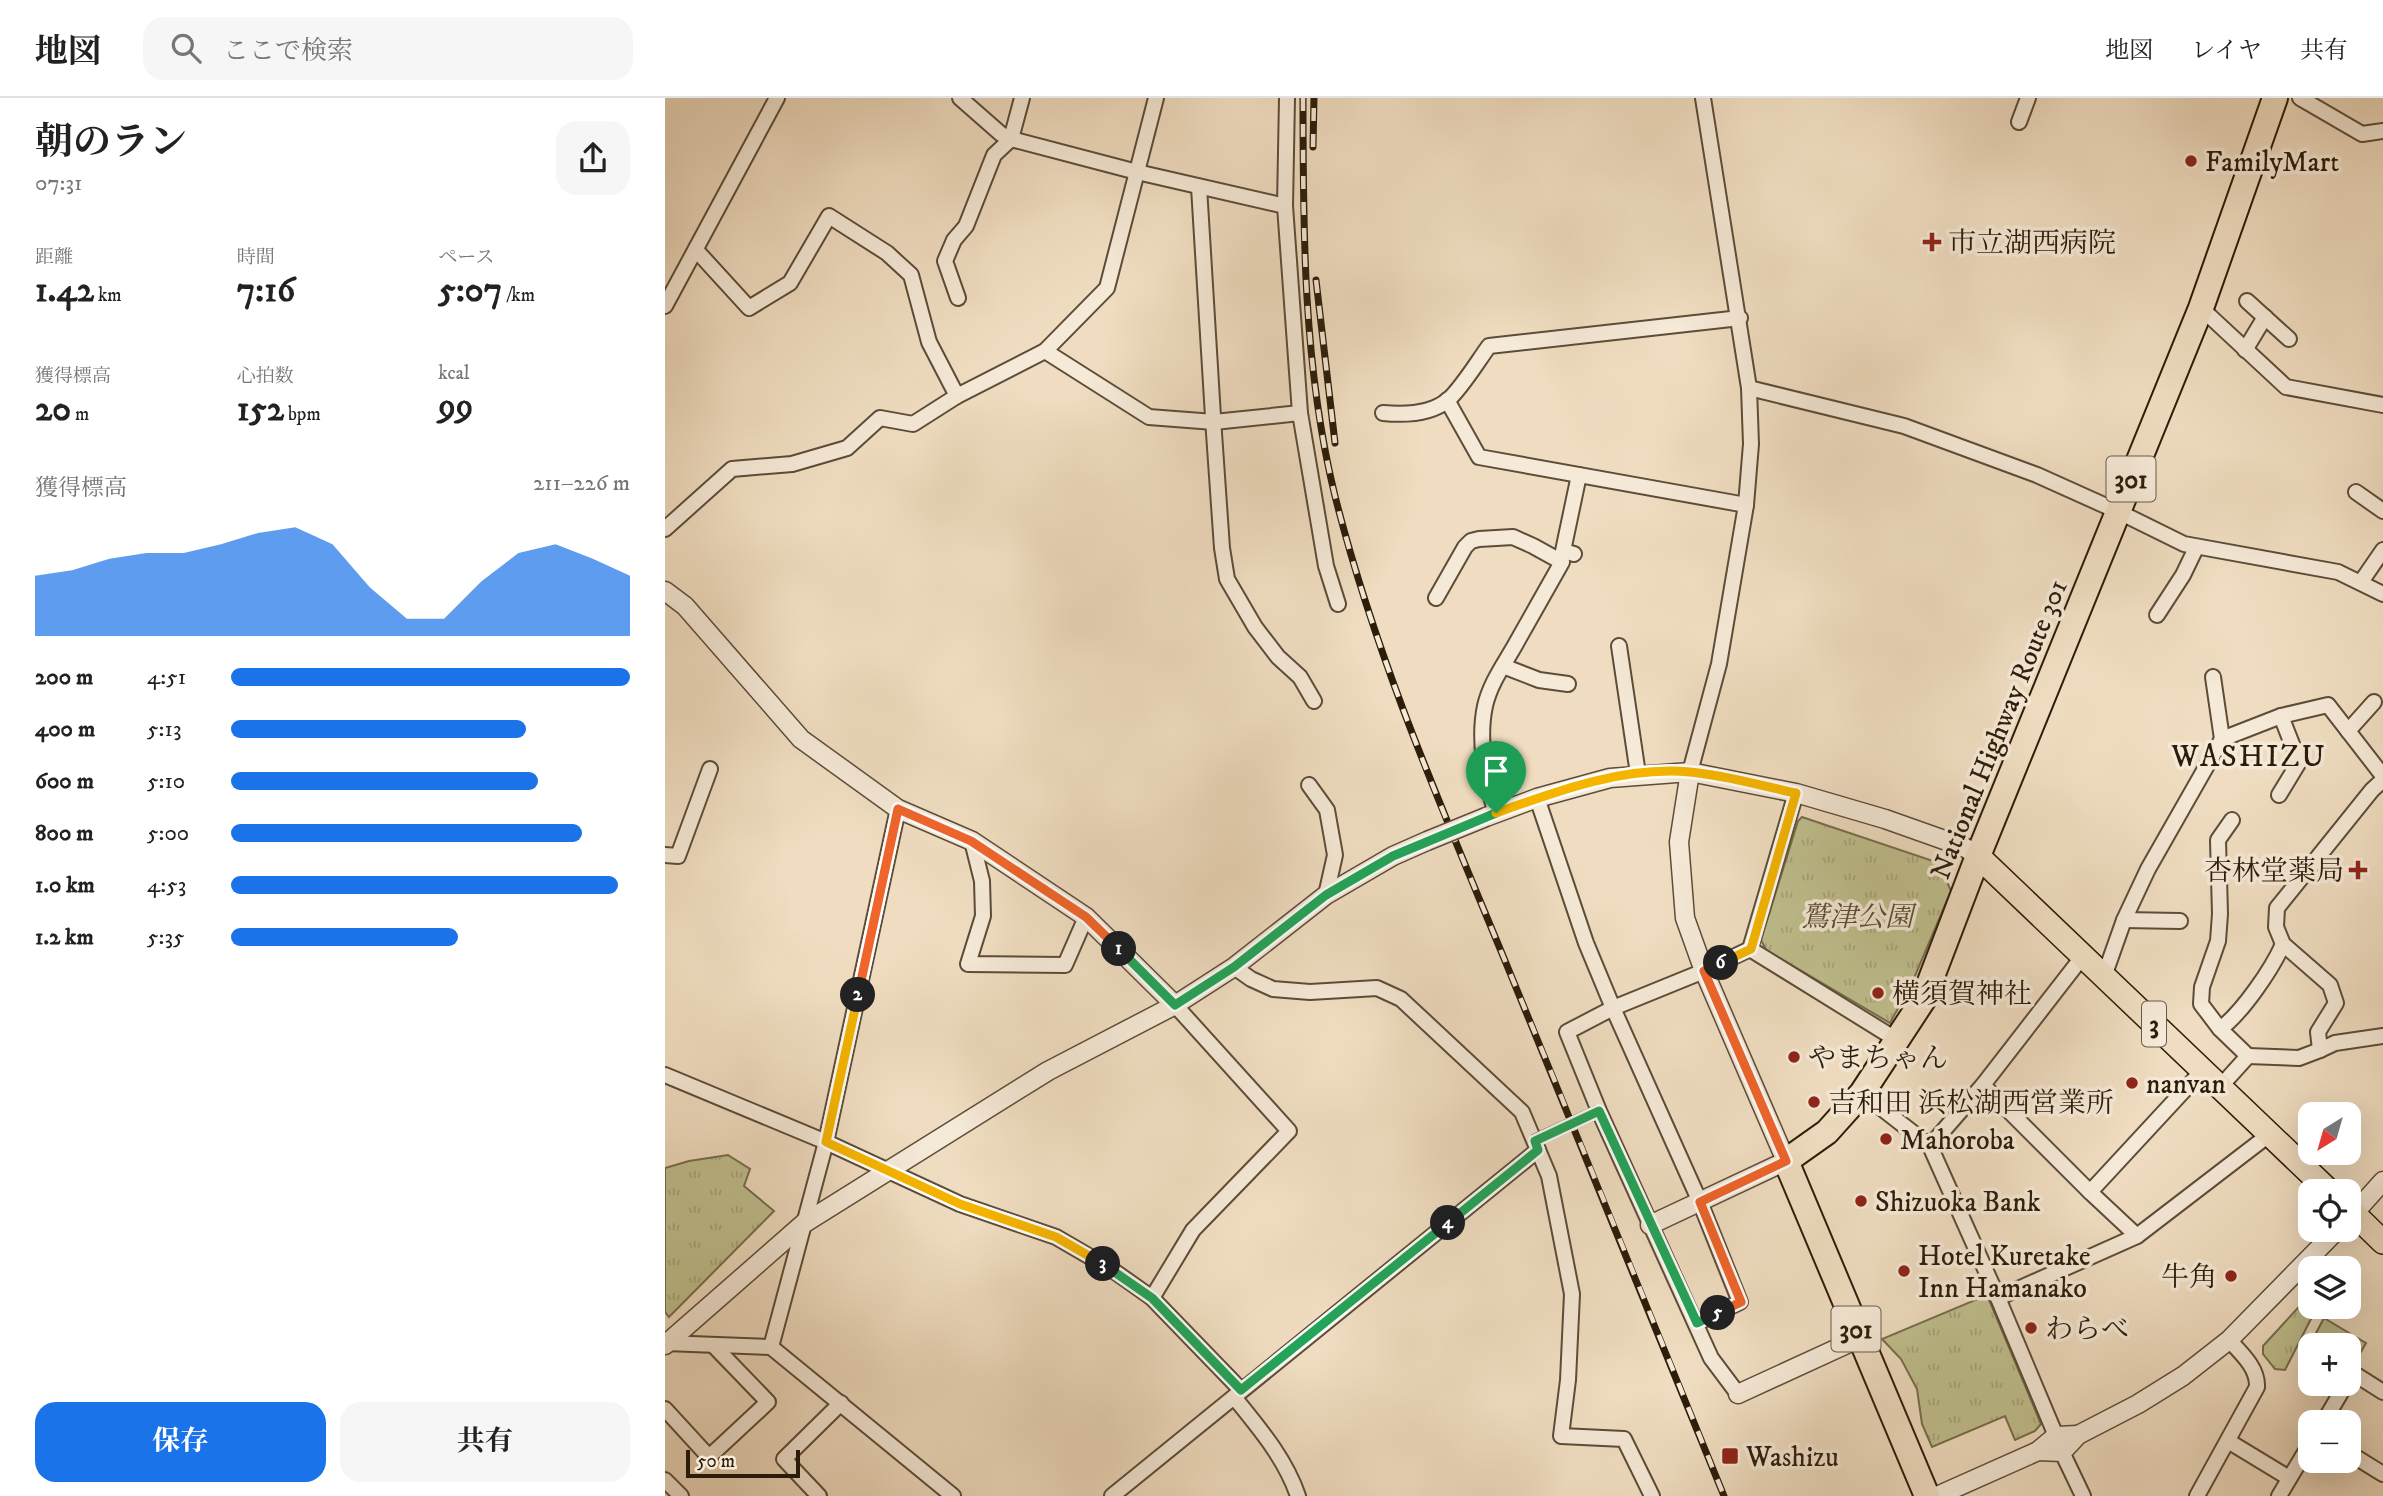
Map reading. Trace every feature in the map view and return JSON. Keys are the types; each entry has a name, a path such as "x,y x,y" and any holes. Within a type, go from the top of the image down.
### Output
{"highway":[{"name":"National Highway Route 301","path":"1786,1161 1828,1132 1861,1093 1923,1000 1978,856 2201,308 2275,98"},
{"name":"301","path":"1786,1161 1927,1496"}],"main road":[{"name":"3","path":"1978,856 2317,1179"},
{"path":"2361,1223 2383,1242"}],"street":[{"path":"665,306 778,98"},
{"path":"960,98 1001,134 1011,139 1137,172 1285,206"},
{"path":"958,298 945,261 954,240 966,226 994,155 1011,139 1022,98"},
{"path":"665,529 732,468 792,464 847,447 880,418 913,424 957,396 1045,351 1107,288 1156,98"},
{"path":"1287,98 1285,206 1300,413 1326,566 1338,604"},
{"path":"1650,1225 1786,1161 1704,971 1685,918 1680,875 1679,842 1690,772 1719,664 1746,505 1751,444 1749,388 1703,98"},
{"path":"2019,122 2028,98"},
{"path":"2300,98 2362,134 2383,131"},
{"path":"1199,187 1222,548 1227,579 1255,627 1277,657 1300,677 1314,701"},
{"path":"696,250 749,308 790,283 829,216 887,253 911,275 929,342 957,396"},
{"path":"2247,301 2289,339"},
{"path":"2201,308 2279,382 2292,390 2383,405"},
{"path":"2245,350 2265,317"},
{"path":"1383,413 1414,413 1447,400 1489,346 1739,318"},
{"path":"1045,351 1149,417 1214,422 1300,413"},
{"path":"1749,388 1904,426 2037,475 2117,511 2172,540 2196,548 2338,572 2383,594"},
{"path":"1447,400 1479,457 1746,505"},
{"path":"1574,554 1563,551 1579,475"},
{"path":"2356,492 2383,511"},
{"path":"1436,598 1471,541 1513,537 1562,562 1489,695 1483,723 1491,815"},
{"path":"2157,615 2183,575 2196,548"},
{"path":"2361,582 2383,550"},
{"path":"665,591 685,606 801,739 898,809 971,841 1086,917 1175,1005 1289,1131 1193,1230 1152,1298"},
{"path":"1619,646 1638,774"},
{"path":"1503,666 1539,680 1568,684"},
{"path":"2102,974 2107,968 2124,920 2148,869 2200,782 2222,739 2213,677"},
{"path":"2348,731 2374,702"},
{"path":"2222,739 2281,716 2328,705 2383,778 2277,908 2276,927 2283,944 2330,985 2336,1003 2318,1032 2320,1050"},
{"path":"2279,795 2299,762 2281,716"},
{"path":"665,855 678,856 710,769"},
{"path":"666,1343 803,1224 1048,1071 1175,1005 1234,967 1326,895 1393,856 1491,815 1537,798 1610,778 1690,772 1796,793 1885,819 1964,847 1978,856"},
{"path":"1309,785 1327,810 1335,855 1326,895"},
{"path":"1796,793 1751,949 1567,1032 1599,1111 1711,1357 1738,1394 1860,1338"},
{"path":"1537,798 1586,943 1741,1302 1697,1323"},
{"path":"771,1347 826,1142 898,809"},
{"path":"2232,820 2218,840 2221,914 2218,941 2202,987 2201,1004 2220,1029 2248,1056 2299,1058 2335,1043 2383,1036"},
{"path":"971,841 982,881 983,916 968,964 1065,965 1086,917"},
{"path":"2124,920 2180,921"},
{"path":"2220,1029 2231,1021 2276,961 2283,944"},
{"path":"1751,949 1897,1041"},
{"path":"1930,1146 1983,1084 2083,956"},
{"path":"1234,967 1273,989 1310,992 1377,988 1401,999 1522,1112 1549,1177 1571,1294 1568,1380 1561,1436 1624,1439 1651,1496"},
{"path":"2220,1087 2248,1056"},
{"path":"2090,1192 2203,1070"},
{"path":"665,1074 826,1142 960,1204 1056,1237 1111,1269 1152,1298 1237,1394 1290,1472 1298,1496"},
{"path":"1983,1084 2137,1236"},
{"path":"1861,1093 1930,1146 2083,1496"},
{"path":"1112,1496 1536,1146 1599,1111"},
{"path":"1998,1298 2137,1236 2270,1134"},
{"path":"2361,1203 2383,1181"},
{"path":"1937,1496 2078,1435 2138,1404 2183,1376 2229,1340 2325,1242"},
{"path":"2197,1496 2255,1392 2257,1381 2250,1364 2229,1340"},
{"path":"666,1343 771,1347 953,1496"},
{"path":"665,1409 709,1457 768,1402 714,1346"},
{"path":"2361,1378 2383,1392"},
{"path":"819,1496 784,1459 841,1403"},
{"path":"2228,1441 2289,1478"},
{"path":"2361,1460 2383,1474"},
{"path":"2279,1496 2298,1463"},
{"path":"665,1480 681,1496"}],"green space":[{"name":"鷲津公園","path":"1802,817 1939,863 1951,891 1912,983 1890,1023 1766,950 1761,940 1798,821"},
{"path":"728,1155 750,1169 744,1186 774,1211 669,1317 665,1312 665,1168"},
{"path":"1987,1295 2041,1424 2035,1431 2015,1440 2005,1416 1932,1447 1922,1424 1917,1389 1901,1359 1882,1339"},
{"path":"2298,1308 2298,1319 2311,1319 2304,1333 2298,1333 2298,1344 2285,1370 2275,1369 2263,1354 2263,1346"},
{"path":"2326,1319 2349,1333 2316,1333"}],"railway":[{"path":"1303,98 1307,298 1316,398 1335,496 1370,617 1436,794 1724,1496"},
{"path":"1313,147 1314,98"},
{"path":"1316,280 1335,443"}],"place":[{"name":"FamilyMart","path":"2191,161"},
{"name":"市立湖西病院","path":"1932,242"},
{"name":"杏林堂薬局","path":"2358,870"},
{"name":"横須賀神社","path":"1878,993"},
{"name":"やまちゃん","path":"1794,1057"},
{"name":"nanvan","path":"2132,1083"},
{"name":"吉和田 浜松湖西営業所","path":"1814,1102"},
{"name":"Mahoroba","path":"1886,1139"},
{"name":"Shizuoka Bank","path":"1861,1201"},
{"name":"Hotel Kuretake Inn Hamanako","path":"1904,1271"},
{"name":"牛角","path":"2231,1276"},
{"name":"わらべ","path":"2031,1328"},
{"name":"Washizu","path":"1730,1456"}],"district":[{"name":"WASHIZU","path":"2249,756"}],"route":[{"path":"1690,772 1796,793 1751,949 1704,971 1786,1161 1700,1202 1741,1302 1697,1323 1599,1111 1535,1141 1538,1150 1241,1390 1152,1298 1111,1269 1056,1237 960,1204 826,1142 898,809 971,841 1086,917 1175,1005 1234,967 1326,895 1393,856 1496,813 1576,786 1638,774 1690,772"}]}
